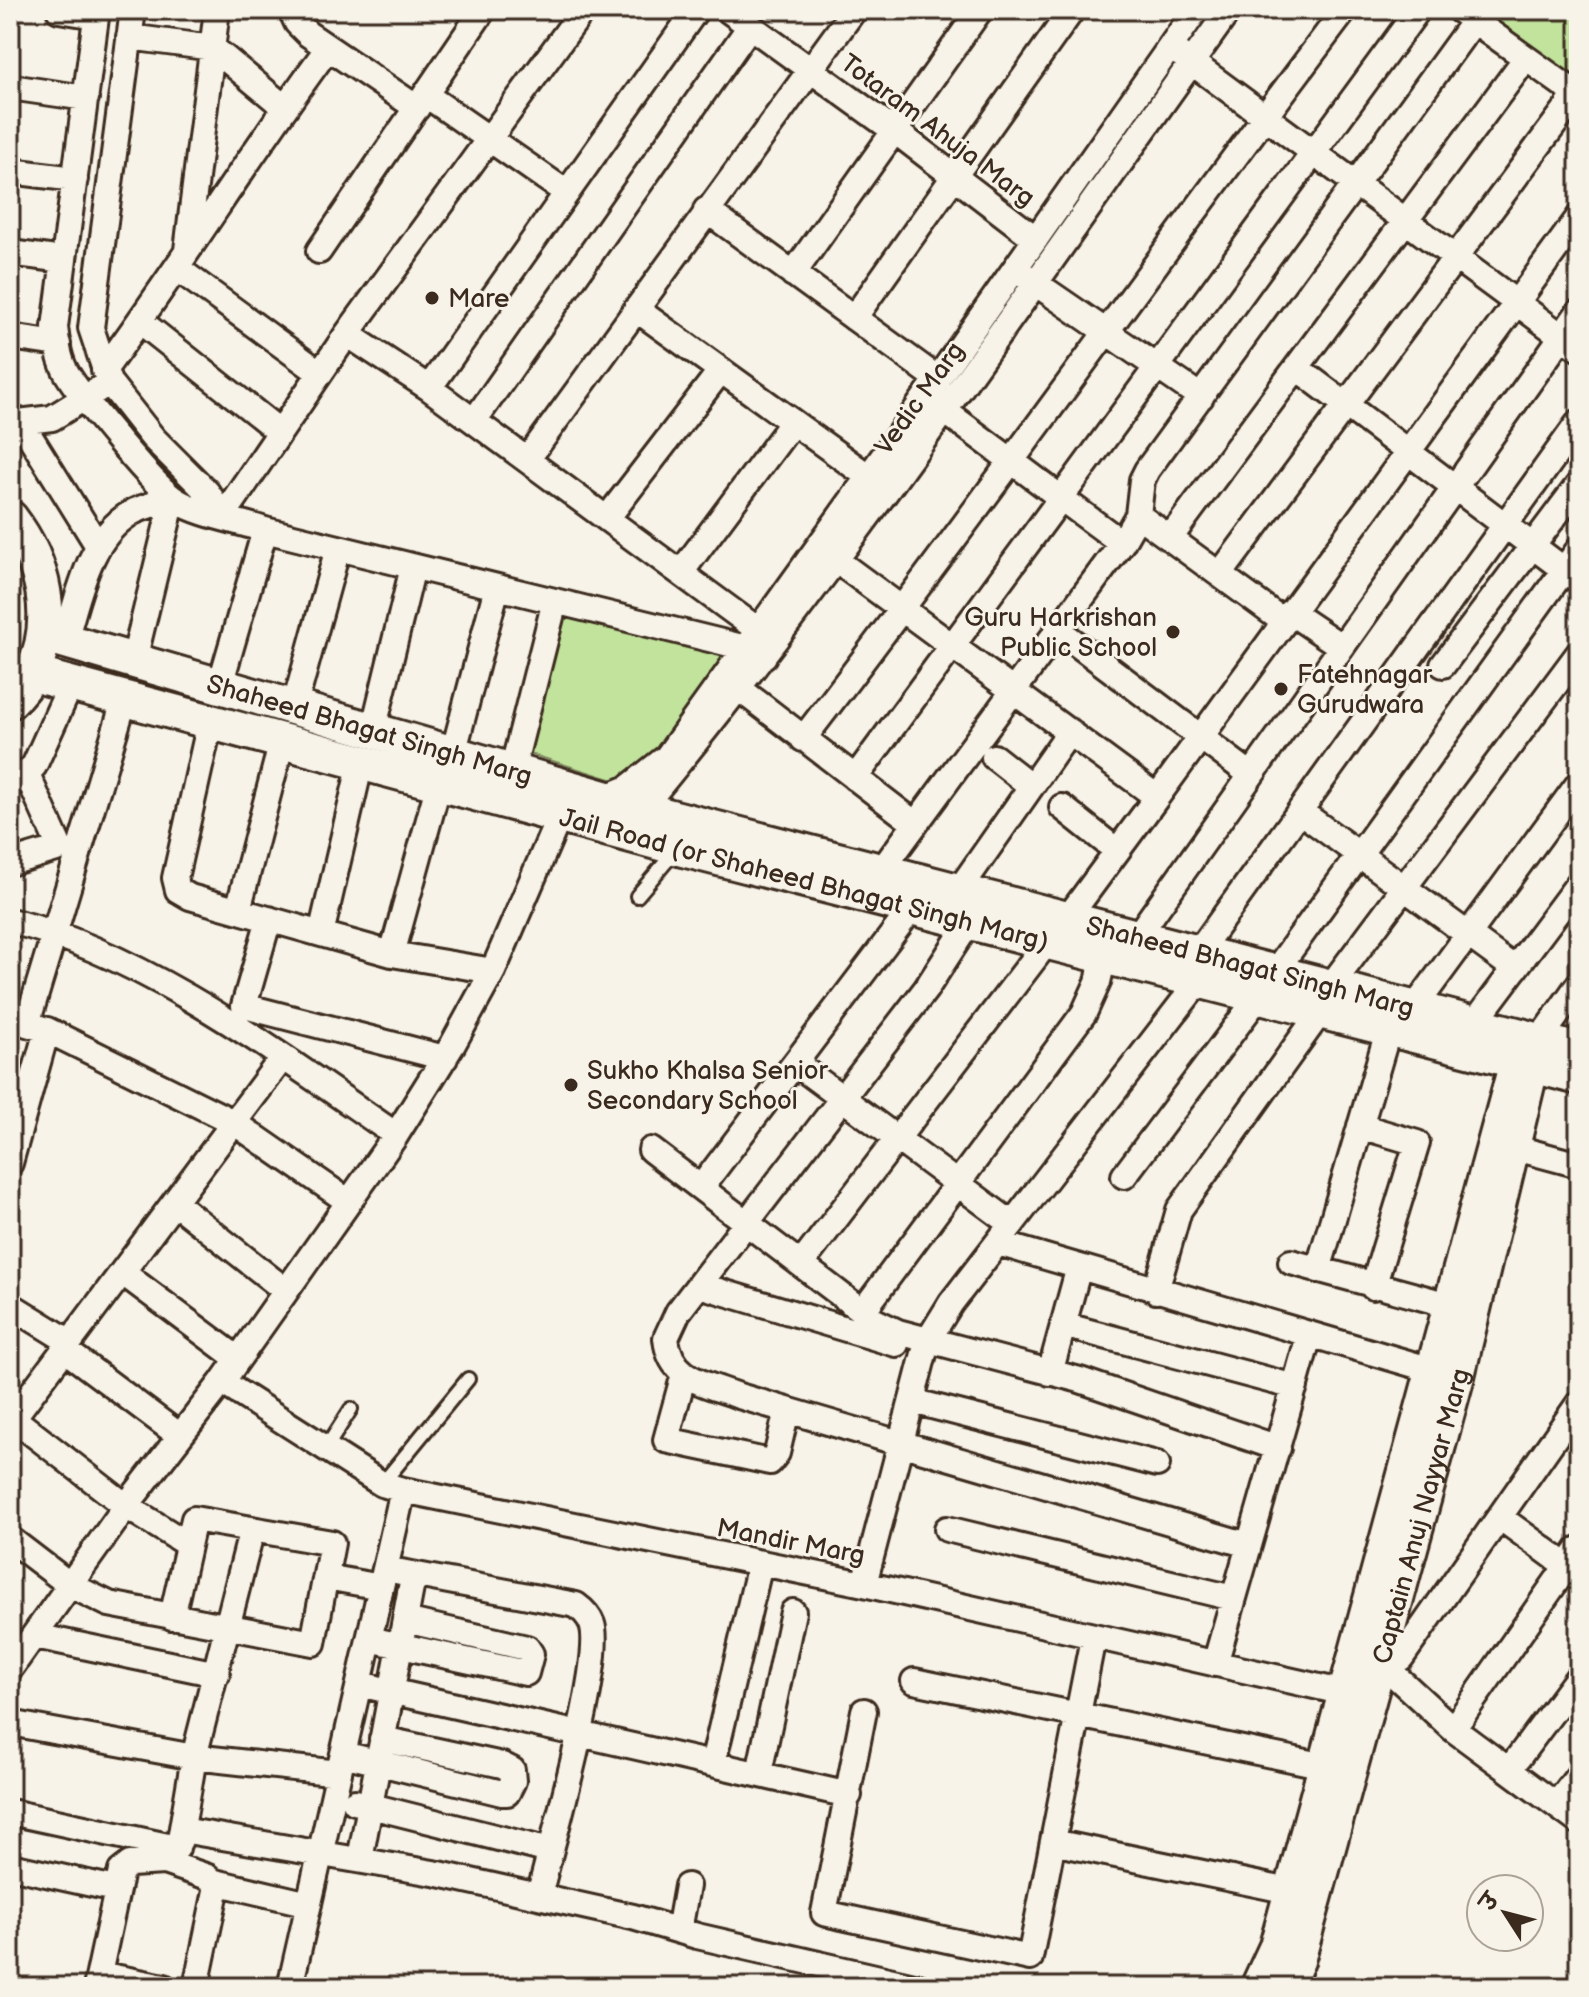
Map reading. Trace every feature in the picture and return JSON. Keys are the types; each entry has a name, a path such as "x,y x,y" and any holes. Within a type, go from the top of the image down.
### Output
{"main road":[{"path":"10,518 29,542 55,637 33,674 10,701"},
{"name":"Shaheed Bhagat Singh Marg","path":"55,637 294,708 367,746"},
{"name":"Jail Road (or Shaheed Bhagat Singh Marg)","path":"33,674 282,741 367,746 446,768 560,815 679,848 913,907 964,906 1057,930 1104,956 1198,968 1528,1050 1579,1077"},
{"name":"Shaheed Bhagat Singh Marg","path":"446,768 512,771 641,809 881,871 964,906"},
{"name":"Shaheed Bhagat Singh Marg","path":"1057,930 1136,938 1198,968"},
{"name":"Shaheed Bhagat Singh Marg","path":"1402,1018 1475,1022 1528,1050 1579,1051"}],"street":[{"path":"59,10 97,13 55,327 58,344 67,373 85,398 173,499 196,511 265,530 555,601 756,645"},
{"path":"133,10 91,328 107,376 153,438 207,492 223,516"},
{"path":"182,263 217,10"},
{"path":"291,10 297,23 328,48 489,139 567,193"},
{"path":"319,251 483,10"},
{"path":"223,516 347,334 583,10"},
{"path":"429,388 696,10"},
{"name":"Totaram Ahuja Marg","path":"728,10 895,131 1036,239"},
{"path":"527,460 854,10"},
{"path":"793,274 980,10"},
{"path":"854,318 1072,10"},
{"name":"Vedic Marg","path":"641,809 732,684 756,645 826,554 945,411 1025,276 1036,239 1196,10"},
{"name":"Vedic Marg","path":"826,554 869,477 932,388 1025,276 1229,10"},
{"path":"803,739 903,609 1009,460 1345,10"},
{"path":"855,778 1418,10"},
{"path":"881,871 913,822 1122,543 1138,515 1142,480 1147,470 1356,183 1472,14 1578,95 1221,573"},
{"path":"474,421 750,26"},
{"path":"129,37 213,48 284,107"},
{"path":"1171,47 1570,342"},
{"path":"98,546 16,423 52,418 85,398 107,376 140,321 182,263 284,107 328,48"},
{"path":"1170,538 1526,58"},
{"path":"10,87 86,98"},
{"path":"10,171 75,179"},
{"path":"706,210 854,318 932,388 945,411 1122,543"},
{"path":"802,1263 900,1139 1117,851 1579,217"},
{"path":"10,253 64,260"},
{"path":"182,263 320,373"},
{"path":"1025,276 1201,397"},
{"path":"636,309 869,477"},
{"path":"1136,938 1455,489 1570,342 1579,312"},
{"path":"140,321 280,432"},
{"path":"347,334 429,388 682,571 756,645"},
{"path":"10,337 58,344"},
{"path":"1124,1176 1574,566 1533,546 1504,526 1297,368"},
{"path":"608,517 721,370"},
{"path":"682,571 793,422"},
{"path":"864,1584 927,1342 951,1303 1198,968 1301,812 1579,422"},
{"path":"1443,665 1579,484"},
{"path":"55,637 98,546 113,527 133,512 173,499"},
{"path":"134,660 173,499"},
{"path":"1138,515 1287,616 1342,647"},
{"path":"220,685 265,530"},
{"path":"294,708 338,548"},
{"path":"826,554 1013,688 1157,797"},
{"path":"321,934 413,567"},
{"path":"392,954 497,587"},
{"path":"512,771 555,601"},
{"path":"1057,629 1251,775"},
{"path":"1156,1291 1179,1210 1404,887 1579,653"},
{"path":"10,863 60,848 18,779 34,766 71,684"},
{"path":"732,684 913,822"},
{"name":"Vedic Marg","path":"604,798 628,788 667,757 732,684"},
{"path":"10,1163 28,1024 125,698"},
{"path":"210,722 175,878 178,890 190,897 392,954 493,971"},
{"path":"1070,731 1031,786 964,906 926,989 678,1312 666,1338 673,1366 684,1374 787,1410 1248,1545"},
{"path":"238,910 282,741"},
{"path":"994,757 1031,786"},
{"path":"1318,1270 1360,1126 1402,1018 1579,783"},
{"path":"1062,807 1117,851"},
{"path":"1301,812 1515,969"},
{"path":"20,1650 222,1382 396,1135 445,1058 493,971 560,815"},
{"path":"1475,1022 1579,883"},
{"path":"702,1186 913,907"},
{"path":"269,919 244,1006 445,1058"},
{"path":"10,921 56,932 210,1011 396,1135"},
{"path":"863,1311 1084,1013 1098,982 1104,956"},
{"path":"1528,1050 1579,984"},
{"path":"28,1024 235,1123 349,1202"},
{"name":"Captain Anuj Nayyar Marg","path":"1256,1987 1275,1946 1325,1766 1379,1662 1516,1148 1528,1050"},
{"name":"Captain Anuj Nayyar Marg","path":"1379,1662 1432,1370 1528,1050"},
{"path":"187,1544 126,1506 11,1417 123,1273 283,1057"},
{"path":"795,1063 958,1183 1005,1233 1079,1267 1432,1370"},
{"path":"1360,1126 1417,1143 1373,1287"},
{"path":"1516,1148 1579,1165"},
{"path":"651,1150 863,1311 898,1332 1160,1406 1278,1448"},
{"path":"175,1203 286,1291"},
{"path":"1291,1262 1373,1287 1449,1305"},
{"path":"1050,1373 1079,1267"},
{"path":"123,1273 238,1359"},
{"path":"699,1285 909,1347 927,1342"},
{"path":"10,1305 180,1436"},
{"path":"1063,1325 1295,1387"},
{"path":"1215,1664 1309,1336"},
{"path":"684,1374 666,1440 770,1462 777,1453 787,1410"},
{"name":"Mandir Marg","path":"222,1382 393,1487 864,1584 1359,1696"},
{"path":"912,1401 1157,1464"},
{"path":"1579,1403 1501,1518 1379,1662 1453,1729 1579,1822"},
{"path":"290,1987 383,1578 393,1487"},
{"path":"1453,1729 1575,1563 1501,1518"},
{"path":"10,1539 70,1585 109,1604 172,1617 313,1643 332,1543 194,1519 172,1617"},
{"path":"174,1847 252,1529"},
{"path":"947,1529 1233,1598"},
{"path":"713,1763 760,1564"},
{"path":"326,1577 413,1577 576,1605 584,1611 593,1625 594,1655 579,1733 539,1896"},
{"path":"360,1859 413,1577"},
{"path":"759,1773 793,1612"},
{"path":"369,1639 523,1674 531,1654 527,1648 405,1620"},
{"path":"864,1711 824,1913 1030,1958 1093,1638"},
{"path":"20,1650 217,1674"},
{"path":"1509,1770 1579,1676"},
{"path":"914,1681 1325,1766"},
{"path":"359,1684 849,1795"},
{"name":"Captain Anuj Nayyar Marg","path":"1292,1985 1359,1696"},
{"path":"10,1723 194,1757 338,1774 376,1763 502,1793 507,1793 513,1781 512,1770 502,1765 382,1739"},
{"path":"338,1774 369,1805 550,1851"},
{"path":"1556,1805 1579,1775"},
{"path":"10,1812 174,1847 320,1853 360,1859 539,1896 919,1987"},
{"path":"1053,1842 1290,1891"},
{"path":"174,1847 215,1882 309,1904"},
{"path":"164,1987 97,1980 121,1871 130,1864 174,1847"},
{"path":"10,1866 115,1889"},
{"path":"196,1987 217,1891 215,1882"},
{"path":"679,1931 687,1886"}],"lane":[{"path":"637,896 679,848"},
{"path":"393,1487 468,1379"},
{"path":"326,1448 351,1409"}],"green space":[{"path":"1504,10 1579,10 1579,82 1496,20"},
{"path":"563,617 746,653 636,787 527,753"}],"place":[{"name":"Mare","path":"432,298"},
{"name":"Guru Harkrishan Public School","path":"1173,632"},
{"name":"Fatehnagar Gurudwara","path":"1281,689"},
{"name":"Sukho Khalsa Senior Secondary School","path":"571,1085"}]}
